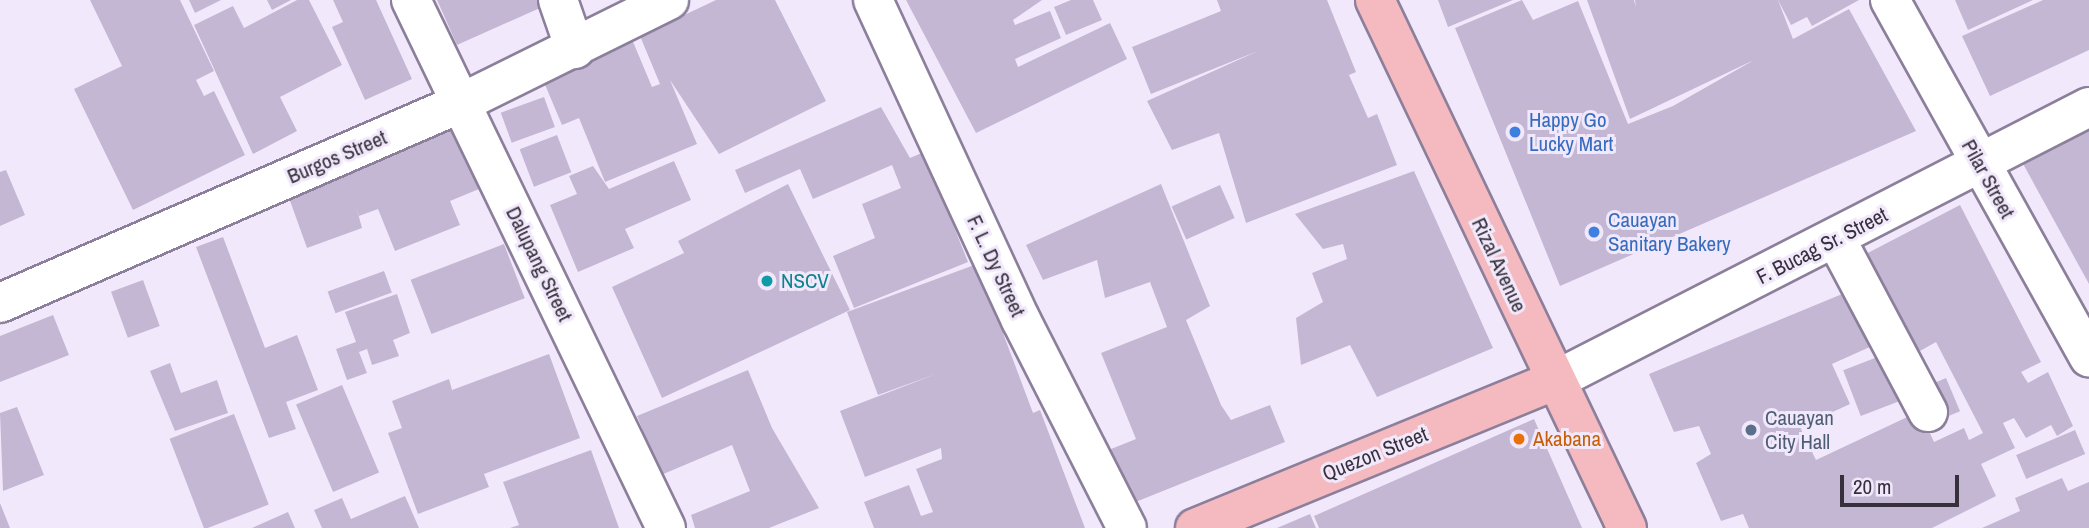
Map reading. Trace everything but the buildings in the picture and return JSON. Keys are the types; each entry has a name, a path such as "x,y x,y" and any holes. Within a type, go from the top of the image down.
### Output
{"main road":[{"name":"Rizal Avenue","path":"1375,0 1553,381 1627,528"},
{"name":"Quezon Street","path":"1195,528 1553,381"}],"street":[{"name":"Dalupang Street","path":"411,0 666,528"},
{"path":"558,0 575,49"},
{"name":"Burgos Street","path":"0,303 461,103 575,49 669,0"},
{"name":"F. L. Dy Street","path":"873,0 1021,320 1127,528"},
{"name":"Pilar Street","path":"1890,0 1980,167 2089,357"},
{"name":"F. Bucag Sr. Street","path":"1553,381 1980,167 2089,107"},
{"path":"1836,239 1928,412"}],"place":[{"name":"Happy Go Lucky Mart","path":"1515,132"},
{"name":"Cauayan Sanitary Bakery","path":"1594,232"},
{"name":"NSCV","path":"767,281"},
{"name":"Cauayan City Hall","path":"1751,430"},
{"name":"Akabana","path":"1519,439"}]}
